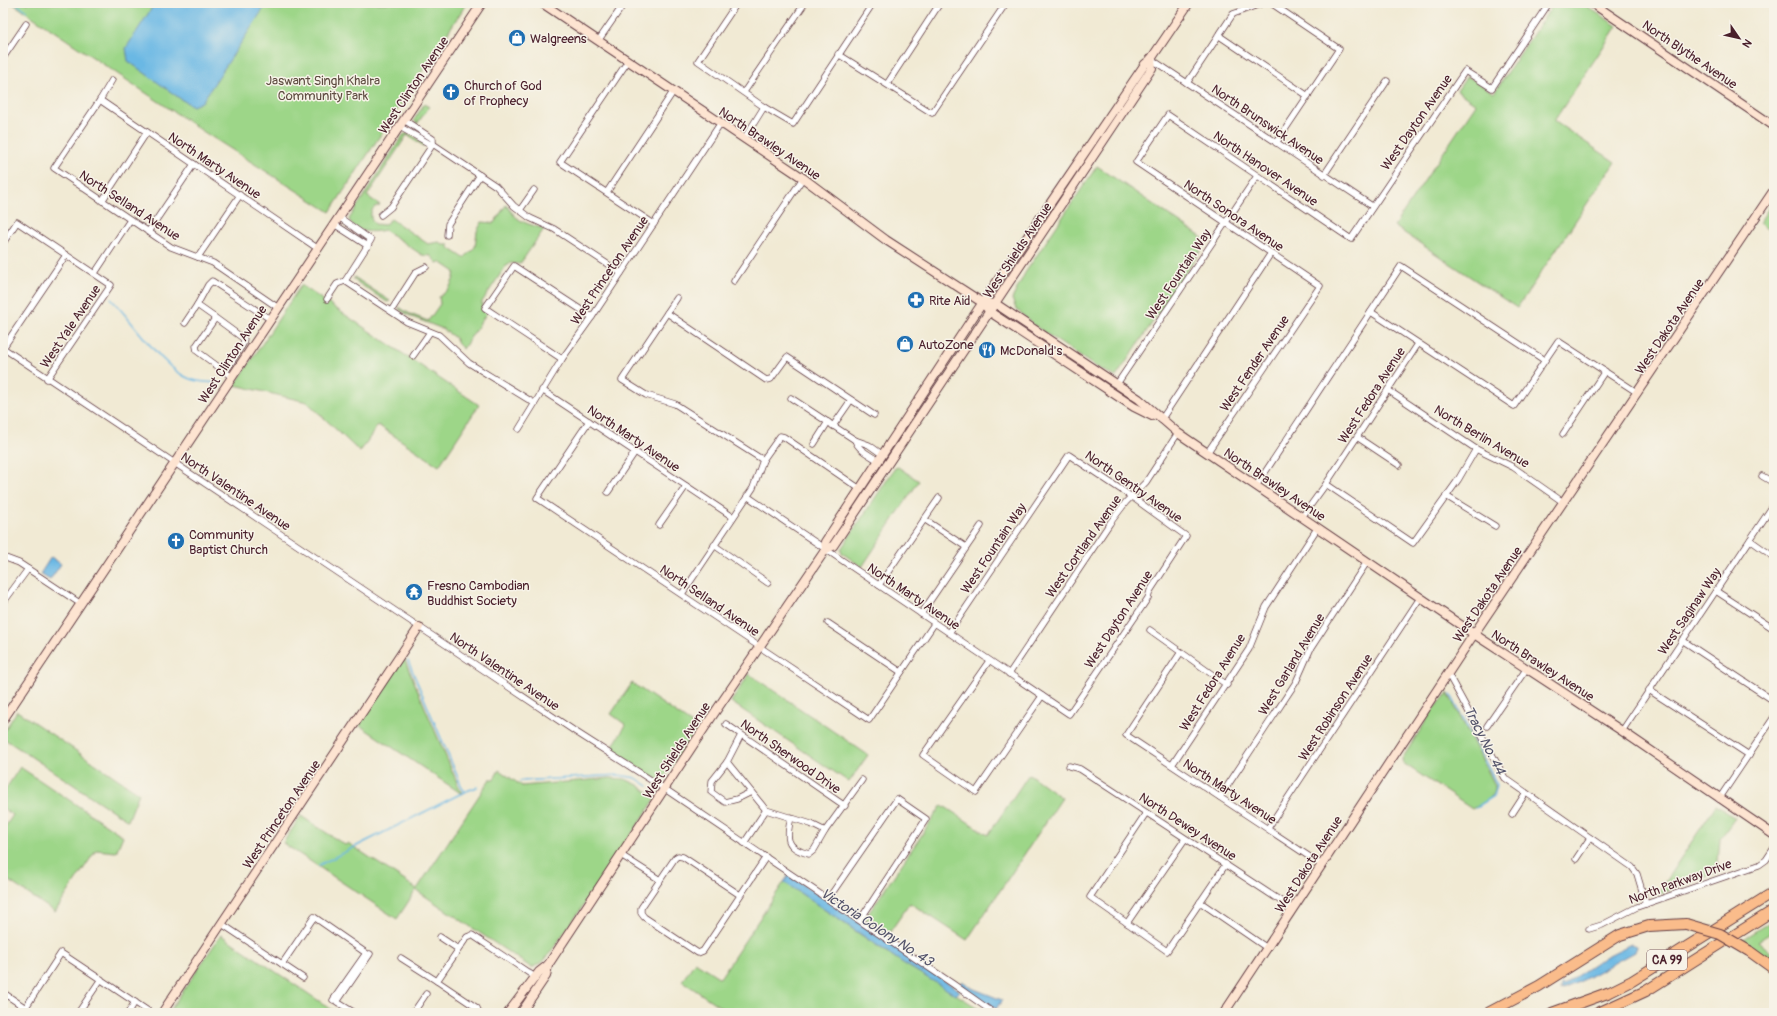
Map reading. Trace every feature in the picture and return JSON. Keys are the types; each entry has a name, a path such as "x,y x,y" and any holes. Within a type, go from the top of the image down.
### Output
{"highway":[{"name":"CA 99","path":"1552,1013 1610,992 1632,981 1774,892"},
{"name":"CA 99","path":"1598,1013 1646,991 1774,910"},
{"path":"1488,1013 1539,986 1620,935 1649,926 1686,924 1720,934 1749,951 1774,969"}],"street":[{"name":"West Clinton Avenue","path":"3,720 175,463 277,307 482,3"},
{"name":"North Brawley Avenue","path":"542,3 720,124 803,178 886,240 983,303 990,312 1134,407 1161,420"},
{"path":"598,41 621,8 613,3"},
{"path":"736,3 698,61 764,107 793,124 873,3"},
{"path":"744,92 805,3"},
{"path":"887,84 940,3"},
{"path":"838,54 932,113 1006,3"},
{"name":"West Shields Avenue","path":"826,549 825,542 983,303 1145,64 1151,59 1189,3"},
{"path":"1187,83 1233,14 1263,3"},
{"path":"1271,3 1339,49 1276,143"},
{"name":"West Dayton Avenue","path":"1351,239 1465,71 1492,88 1549,3"},
{"name":"North Blythe Avenue","path":"1592,3 1774,126"},
{"path":"3,58 26,24"},
{"path":"1218,35 1308,96"},
{"name":"West Shields Avenue","path":"508,1013 535,977 548,965 826,549 833,546 996,304 1152,68 1151,59"},
{"name":"North Brunswick Avenue","path":"1151,59 1372,206"},
{"path":"628,61 560,162 654,224"},
{"path":"100,100 112,80"},
{"path":"1324,175 1387,81"},
{"path":"607,192 673,92"},
{"name":"North Marty Avenue","path":"100,100 317,248"},
{"name":"North Selland Avenue","path":"100,100 54,168 171,247 212,263 277,307"},
{"path":"744,140 764,107"},
{"name":"North Sonora Avenue","path":"1168,115 1136,162 1320,286"},
{"name":"North Hanover Avenue","path":"1168,115 1351,239"},
{"path":"402,123 430,144 433,144 496,186 530,218 554,229 621,273"},
{"name":"West Princeton Avenue","path":"519,429 534,407 534,403 562,359 592,317 720,124"},
{"path":"102,200 147,132"},
{"path":"380,215 391,207 433,144"},
{"path":"148,232 194,164"},
{"path":"447,235 448,224 480,175"},
{"name":"West Fountain Way","path":"1117,384 1257,176"},
{"path":"734,280 803,178"},
{"path":"520,210 534,190"},
{"name":"West Dakota Avenue","path":"1224,1013 1474,634 1774,190"},
{"path":"198,258 240,195"},
{"name":"West Yale Avenue","path":"47,379 111,285 94,273 130,220"},
{"path":"328,299 337,284 345,281 371,240 336,220"},
{"path":"336,220 368,246"},
{"path":"3,243 17,222 94,273"},
{"path":"1161,420 1271,253"},
{"path":"3,348 66,255"},
{"path":"391,311 416,272 426,266"},
{"path":"562,359 485,308 514,266 592,317"},
{"path":"1256,486 1401,266 1544,360"},
{"path":"185,323 197,305 202,294 212,281 220,284 270,318"},
{"path":"345,281 407,322 439,335 469,363 534,403"},
{"name":"West Fender Avenue","path":"1207,453 1320,286"},
{"path":"677,298 622,380 646,395 675,404 763,460"},
{"name":"North Brawley Avenue","path":"983,303 996,304 1117,384 1139,399 1161,420 1207,453 1318,527 1420,598 1622,730 1719,799 1774,835"},
{"path":"197,305 244,339 243,344 224,372"},
{"path":"1371,312 1514,406 1558,341 1638,393"},
{"path":"667,313 766,380 771,379 787,357 874,415"},
{"path":"214,317 214,320 196,346 197,351 232,377"},
{"path":"413,356 430,332"},
{"name":"West Fedora Avenue","path":"1302,517 1326,484 1418,344"},
{"name":"North Valentine Avenue","path":"3,348 47,379 576,732 665,789 860,920 994,1013"},
{"path":"1059,357 1067,357 1091,372 1102,374"},
{"path":"1563,434 1605,371"},
{"path":"924,410 924,403 934,388 932,380"},
{"name":"North Marty Avenue","path":"542,390 733,518"},
{"name":"North Berlin Avenue","path":"1388,390 1476,448 1514,467 1563,502"},
{"path":"791,398 855,440 869,445 881,458"},
{"path":"834,426 851,400"},
{"path":"893,456 893,448 911,420 910,414"},
{"name":"North Selland Avenue","path":"589,421 537,498 869,720 901,672"},
{"path":"814,444 828,422"},
{"name":"West Cortland Avenue","path":"1009,674 1110,523 1150,477 1178,433"},
{"path":"682,594 756,482 763,460 780,436 784,437 860,489"},
{"path":"1357,437 1399,465"},
{"path":"1326,484 1414,543 1458,480 1476,448"},
{"path":"608,492 635,452"},
{"name":"West Fountain Way","path":"949,633 1069,455"},
{"name":"North Gentry Avenue","path":"1069,455 1132,497 1186,536"},
{"path":"1762,476 1774,483"},
{"path":"659,525 686,486"},
{"name":"North Marty Avenue","path":"747,496 1069,714"},
{"path":"1446,496 1495,526"},
{"path":"879,585 939,498"},
{"name":"West Saginaw Way","path":"1622,730 1774,504"},
{"path":"924,519 966,547"},
{"path":"921,614 981,526"},
{"name":"West Fedora Avenue","path":"1172,766 1250,649 1266,607 1318,527"},
{"name":"West Dayton Avenue","path":"1069,714 1148,598 1150,591 1186,536"},
{"path":"1750,540 1774,557"},
{"path":"714,545 768,583"},
{"path":"3,558 13,560 81,604"},
{"name":"West Garland Avenue","path":"1220,797 1296,682 1311,648 1368,562"},
{"path":"3,603 28,569"},
{"path":"1716,591 1774,629"},
{"name":"West Robinson Avenue","path":"1268,828 1420,598"},
{"path":"828,623 901,672 934,624"},
{"name":"West Princeton Avenue","path":"162,1013 419,627"},
{"path":"1150,630 1227,685"},
{"path":"1682,640 1774,701"},
{"name":"North Marty Avenue","path":"1181,652 1126,735 1322,865"},
{"path":"989,661 923,756 976,792 1042,696"},
{"path":"1487,726 1527,668"},
{"path":"1448,674 1501,774 1525,794 1632,867 1636,874 1646,904"},
{"path":"1649,690 1749,755"},
{"path":"1719,799 1774,717"},
{"name":"North Sherwood Drive","path":"726,724 845,806"},
{"path":"741,735 727,762 712,781 711,792 725,802 737,799 751,792"},
{"path":"727,762 766,810 811,824 825,831"},
{"name":"North Dewey Avenue","path":"1069,766 1080,769 1184,839 1226,864 1293,909"},
{"path":"791,817 787,833 788,841 793,848 800,852 809,854 814,850 825,831 845,806 862,780"},
{"path":"1512,814 1525,794"},
{"path":"828,899 897,799 926,819 860,920"},
{"path":"744,843 766,810"},
{"path":"1146,813 1090,897 1167,950 1226,864"},
{"path":"1576,859 1590,838"},
{"path":"1127,923 1184,839"},
{"name":"North Parkway Drive","path":"1589,929 1602,925 1626,912 1646,904 1759,865 1766,860 1774,848"},
{"path":"621,855 660,880"},
{"path":"740,895 683,857 678,856 674,858 641,908 641,912 644,917 698,953 703,951 766,857"},
{"path":"1200,902 1267,948"},
{"path":"282,964 314,917 366,953 333,1000"},
{"path":"222,924 303,978"},
{"path":"437,981 467,937 472,935 535,977"},
{"path":"440,937 458,949"},
{"path":"24,1010 61,953 151,1013"},
{"path":"355,1013 337,1002 370,954"},
{"path":"401,958 477,1008 479,1013"},
{"name":"West Shields Avenue","path":"521,1013 546,976 548,965"},
{"path":"78,1013 100,979"},
{"path":"5,994 24,1010 33,1013"},
{"path":"413,1013 426,994"},
{"path":"128,1013 135,1002"}],"green space":[{"name":"Jaswant Singh Khalra Community Park","path":"12,3 467,3 330,212 204,132"},
{"path":"1554,3 1582,3 1617,26 1554,121 1615,162 1517,308 1394,226 1476,104 1457,91 1467,76 1494,93"},
{"path":"424,104 429,107 417,124 414,120"},
{"path":"408,133 425,144 424,146 407,135 367,196 380,205 374,208 371,213 371,218 375,224 384,225 391,219 428,244 439,242 443,245 449,245 449,248 464,258 475,247 477,231 482,222 494,223 506,205 517,218 528,224 544,229 520,264 511,263 505,267 482,302 482,309 486,314 463,349 455,338 443,329 412,317 400,310 399,307 410,314 428,321 440,304 439,297 452,283 455,272 440,262 437,263 431,256 422,255 385,230 375,232 364,231 351,224 349,219 403,135"},
{"path":"1097,166 1207,241 1116,377 1096,367 1035,326 1016,309 1012,299 1025,273"},
{"path":"1774,200 1774,234 1759,223"},
{"path":"354,277 390,301 387,302 354,280"},
{"path":"301,285 479,405 439,466 378,425 360,452 307,402 235,385"},
{"path":"898,467 919,481 862,567 842,553 841,549 895,468"},
{"path":"404,658 462,794 359,725"},
{"path":"749,674 868,755 849,782 731,702"},
{"path":"632,683 698,728 661,783 611,749 626,725 611,714"},
{"path":"1448,693 1495,785 1495,790 1491,797 1472,809 1403,763 1402,759 1433,710"},
{"path":"17,711 139,793 128,821 3,738 3,733"},
{"path":"20,767 123,836 116,852 96,850 55,912 3,877 3,830 13,815 3,808 3,793"},
{"path":"499,770 522,786 610,778 625,779 638,785 656,798 544,961 532,968 416,890 397,919 283,843 301,816 345,845 348,843 417,889 490,779 494,779"},
{"path":"1029,774 1062,798 967,940 910,903 887,936 869,924 866,917 942,805 988,835"},
{"path":"1716,805 1735,818 1720,839 1717,873 1657,894"},
{"path":"784,882 903,963 955,993 984,1013 729,1013 682,981 695,962 720,978"},
{"path":"1774,920 1774,931 1758,941 1774,955 1774,963 1742,940"},
{"path":"221,935 337,1013 168,1013"}],"water":[{"path":"155,3 265,3 264,8 202,102 193,106 182,100 128,61 126,48"},
{"path":"51,557 61,564 50,580 40,574"},
{"path":"789,875 960,991 956,995 903,963 784,882"},
{"path":"1631,944 1636,946 1634,952 1583,980 1560,990 1561,984 1563,985 1605,957"},
{"path":"962,981 974,989 1002,1000 996,1009 959,985"}],"waterway":[{"path":"15,3 27,11"},
{"path":"111,299 158,355 179,373 190,379 201,382 220,383"},
{"path":"408,661 464,792"},
{"name":"Tracy No. 44","path":"1451,695 1497,785 1494,796 1475,808"},
{"name":"Victoria Colony No. 43","path":"520,781 619,775 636,778 648,786"},
{"path":"319,865 464,792 477,787"}],"place":[{"name":"Walgreens","path":"517,38"},
{"name":"Church of God of Prophecy","path":"451,92"},
{"name":"Rite Aid","path":"916,300"},
{"name":"AutoZone","path":"905,344"},
{"name":"McDonald's","path":"987,350"},
{"name":"Community Baptist Church","path":"176,541"},
{"name":"Fresno Cambodian Buddhist Society","path":"414,592"}]}
